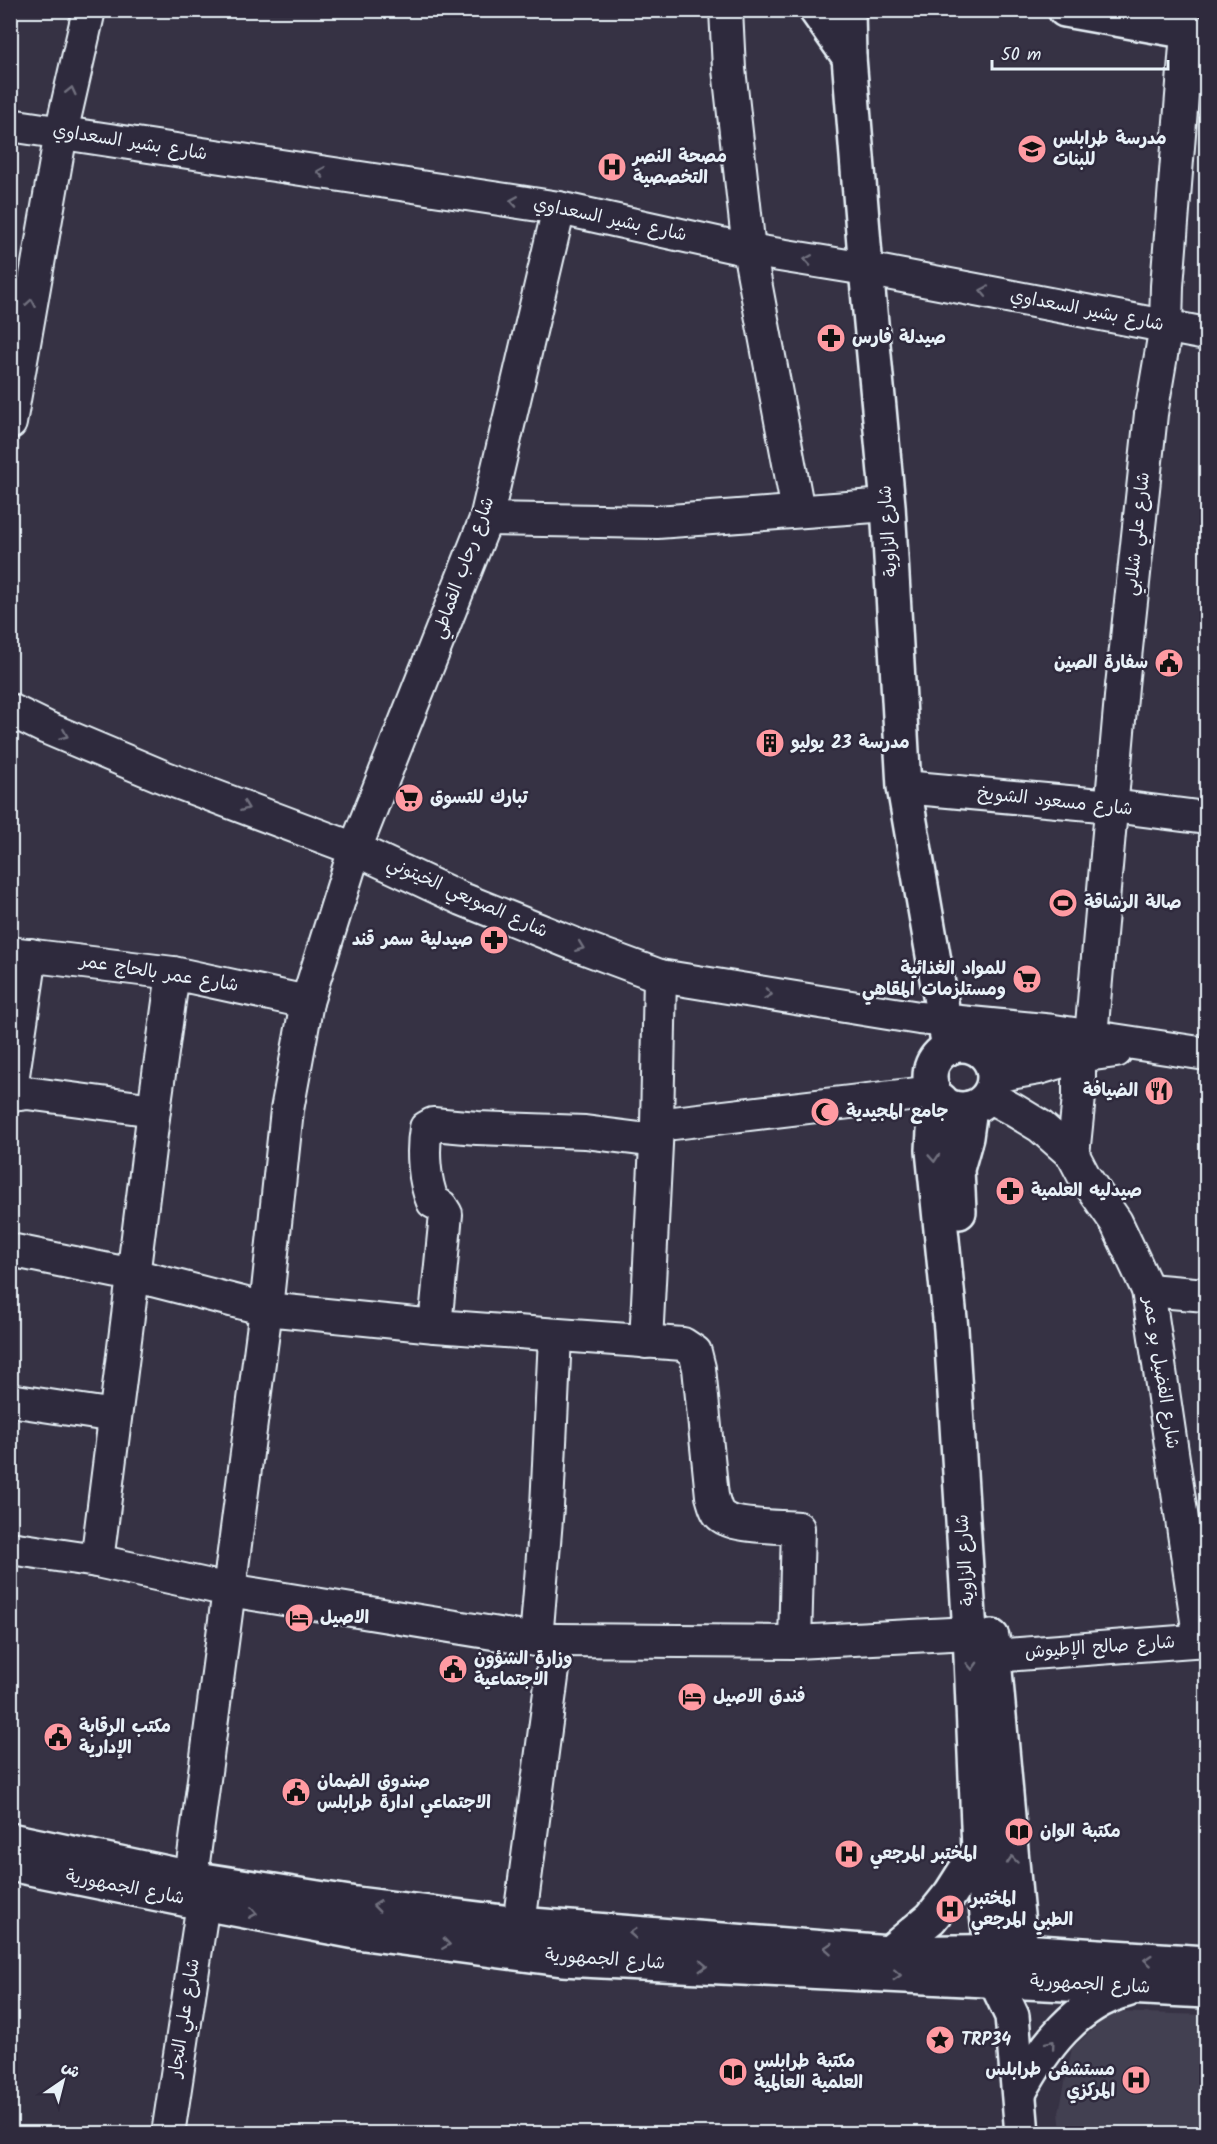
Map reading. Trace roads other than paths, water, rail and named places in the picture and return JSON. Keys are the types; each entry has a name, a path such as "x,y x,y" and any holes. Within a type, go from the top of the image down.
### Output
{"main road":[{"path":"816,10 849,57"},
{"name":"شارع الزاوية","path":"848,10 849,57 866,269 888,505 906,802 905,869 912,954 937,1036 930,1075 969,1088"},
{"path":"1065,10 1192,20"},
{"path":"937,1036 979,1050 969,1088"},
{"name":"شارع الزاوية","path":"969,1088 934,1131 933,1150 951,1329 970,1633 979,1849 1008,1966 1022,2133"},
{"name":"شارع الزاوية","path":"969,1088 966,1137 957,1169 957,1197 968,1380 1015,1894 1008,1966"},
{"name":"شارع الجمهورية","path":"10,1840 356,1932 562,1959 1008,1966 1206,1964"},
{"path":"889,1953 931,1918 951,1893 979,1849"},
{"name":"شارع الجمهورية","path":"10,1864 197,1891 356,1904 519,1924 889,1953 1008,1966 1145,1988 1206,1991"},
{"path":"1018,2093 1051,2043 1091,2005 1126,1990 1145,1988"}],"street":[{"path":"10,423 62,133 89,10"},
{"path":"726,10 729,69 749,250 798,511"},
{"name":"شارع علي شلابي","path":"1073,1155 1112,806 1124,663 1148,437 1166,326 1167,286 1192,20"},
{"name":"شارع بشير السعداوي","path":"10,125 559,208 749,250 866,269 1206,334"},
{"name":"شارع رحاب القماطي","path":"266,1309 287,1110 307,1002 355,849 486,519 559,208"},
{"path":"486,519 657,522 888,505"},
{"name":"شارع الصويعي الخيتوني","path":"10,710 166,778 355,849 462,899 660,976 937,1036 1054,1032 1085,1046 1153,1047 1206,1054"},
{"name":"شارع مسعود الشويخ","path":"906,802 1112,806 1206,818"},
{"path":"21,954 10,1095 27,1094 154,1110"},
{"name":"شارع عمر بالحاج عمر","path":"21,954 173,973 307,1002"},
{"path":"97,1561 173,973"},
{"path":"646,1342 657,1133 660,976"},
{"path":"969,1088 1054,1032"},
{"path":"435,1326 446,1214 441,1206 433,1202 427,1189 424,1137 426,1128 433,1124 477,1128 657,1133 969,1088 1039,1068 1085,1046"},
{"name":"شارع الفضيل بو عمر","path":"969,1088 1012,1108 1040,1126 1073,1155 1084,1176 1116,1222 1148,1290 1203,1640"},
{"path":"10,1250 133,1275 266,1309 435,1326 683,1344 695,1352 699,1368 712,1496 719,1515 729,1521 746,1524 798,1528 795,1642"},
{"path":"1148,1290 1206,1295"},
{"name":"شارع علي النجار","path":"168,2133 197,1891 229,1590 266,1309"},
{"path":"519,1924 547,1640 547,1507 555,1336"},
{"path":"10,1400 115,1416"},
{"path":"10,1548 97,1561 229,1590 547,1640 795,1642 970,1633"},
{"name":"شارع صالح الإطيوش","path":"993,1656 1203,1640"}],"place":[{"name":"مدرسة طرابلس للبنات","path":"1032,149"},
{"name":"مصحة النصر التخصصية","path":"612,167"},
{"name":"صيدلة فارس","path":"831,338"},
{"name":"سفارة الصين","path":"1169,663"},
{"name":"مدرسة 23 يوليو","path":"770,743"},
{"name":"تبارك للتسوق","path":"409,798"},
{"name":"صالة الرشاقة","path":"1063,903"},
{"name":"صيدلية سمر قند","path":"494,940"},
{"name":"للمواد الغذائية ومستلزمات المقاهي","path":"1027,979"},
{"name":"الضيافة","path":"1159,1091"},
{"name":"جامع المجيدية","path":"825,1112"},
{"name":"صيدليه العلمية","path":"1010,1191"},
{"name":"الاصيل","path":"299,1618"},
{"name":"وزارة الشؤون الاجتماعية","path":"453,1669"},
{"name":"فندق الاصيل","path":"692,1697"},
{"name":"مكتب الرقابة الإدارية","path":"58,1737"},
{"name":"صندوق الضمان الاجتماعي ادارة طرابلس","path":"296,1792"},
{"name":"مكتبة الوان","path":"1019,1832"},
{"name":"المختبر المرجعي","path":"849,1854"},
{"name":"المختبر الطبي المرجعي","path":"950,1909"},
{"name":"TRP34","path":"940,2040"},
{"name":"مكتبة طرابلس العلمية العالمية","path":"733,2072"},
{"name":"مستشفى طرابلس المركزي","path":"1136,2080"}]}
